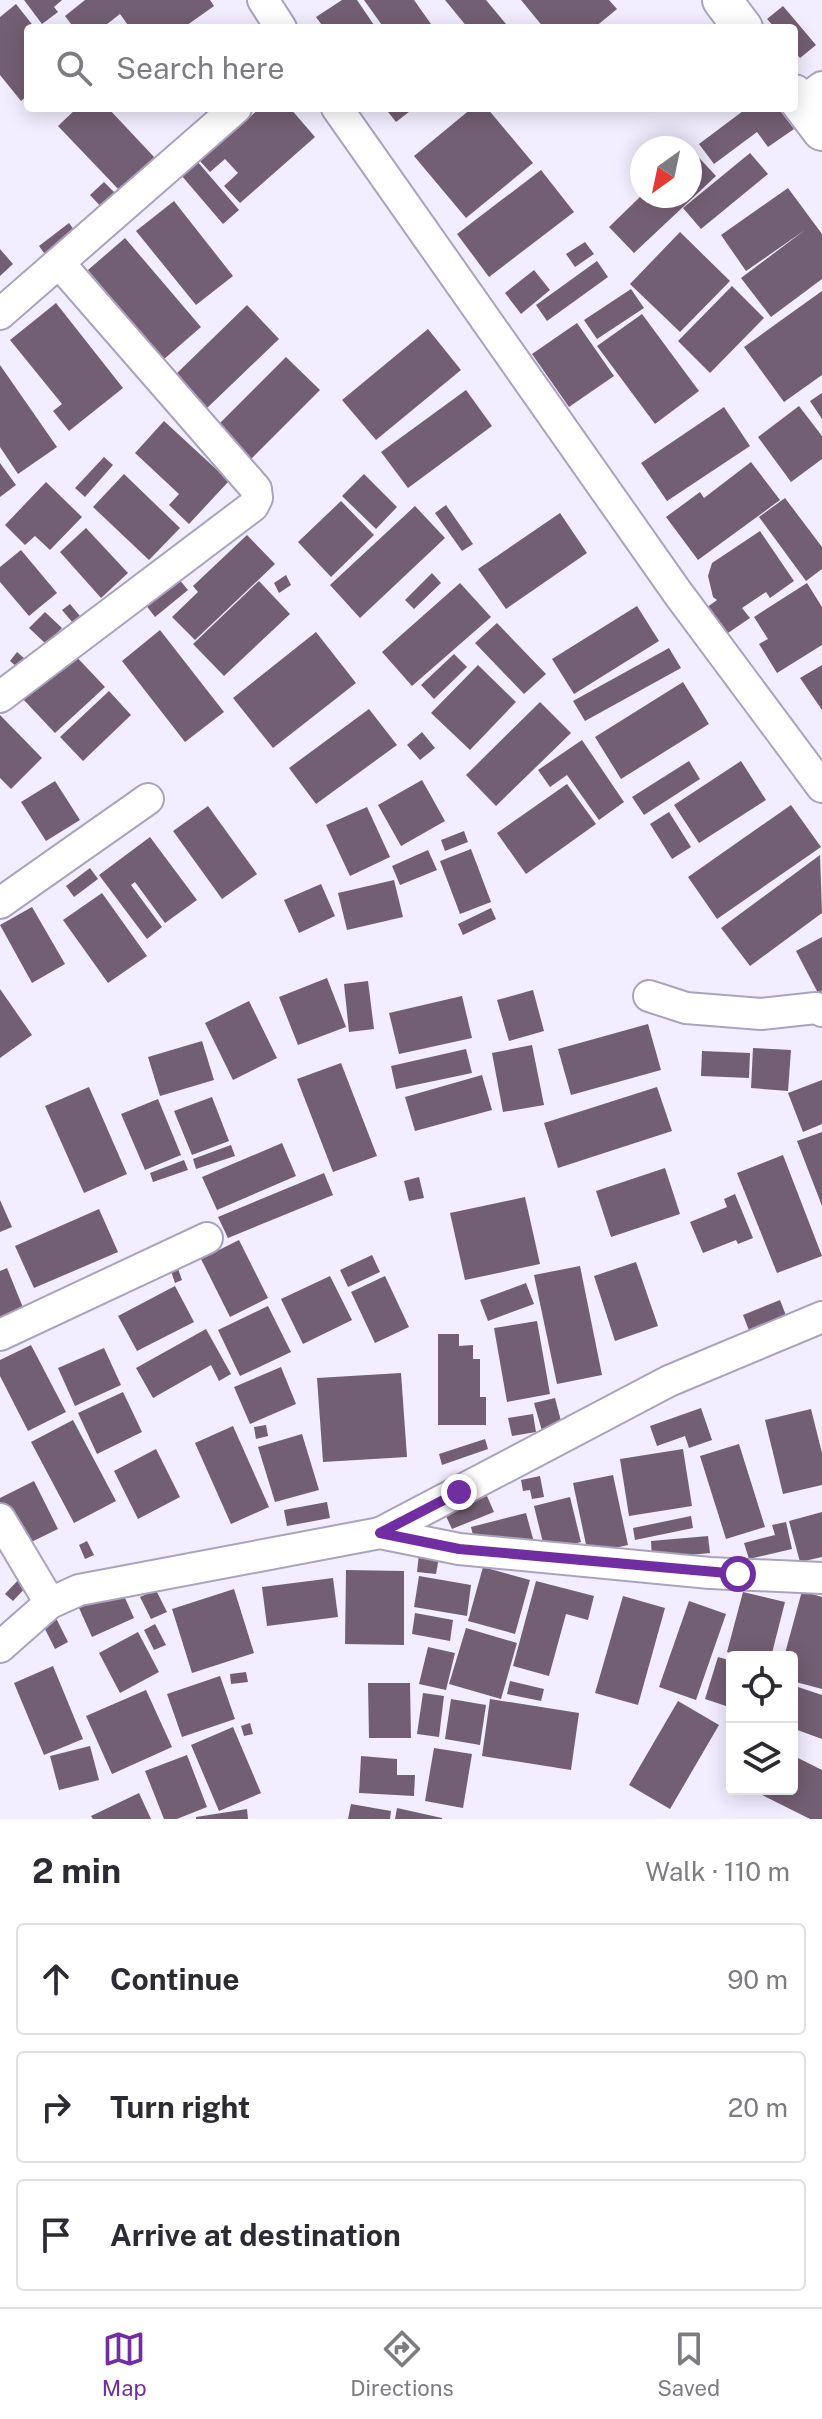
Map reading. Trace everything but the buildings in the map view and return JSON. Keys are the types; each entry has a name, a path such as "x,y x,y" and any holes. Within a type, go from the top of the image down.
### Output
{"street":[{"path":"263,0 278,24"},
{"path":"722,0 740,24"},
{"path":"0,314 231,112"},
{"path":"340,112 677,592 822,787"},
{"path":"0,697 253,506 257,498 256,489 60,264"},
{"path":"0,903 148,799"},
{"path":"649,996 686,1008 761,1014 816,1008 822,1011"},
{"path":"0,1335 207,1238"},
{"path":"0,1647 50,1603 79,1590 380,1533 669,1381 822,1317"},
{"path":"0,1519 50,1603"},
{"path":"380,1533 459,1549 710,1573 822,1578"}],"route":[{"path":"459,1492 380,1533 459,1549 738,1574"}]}
